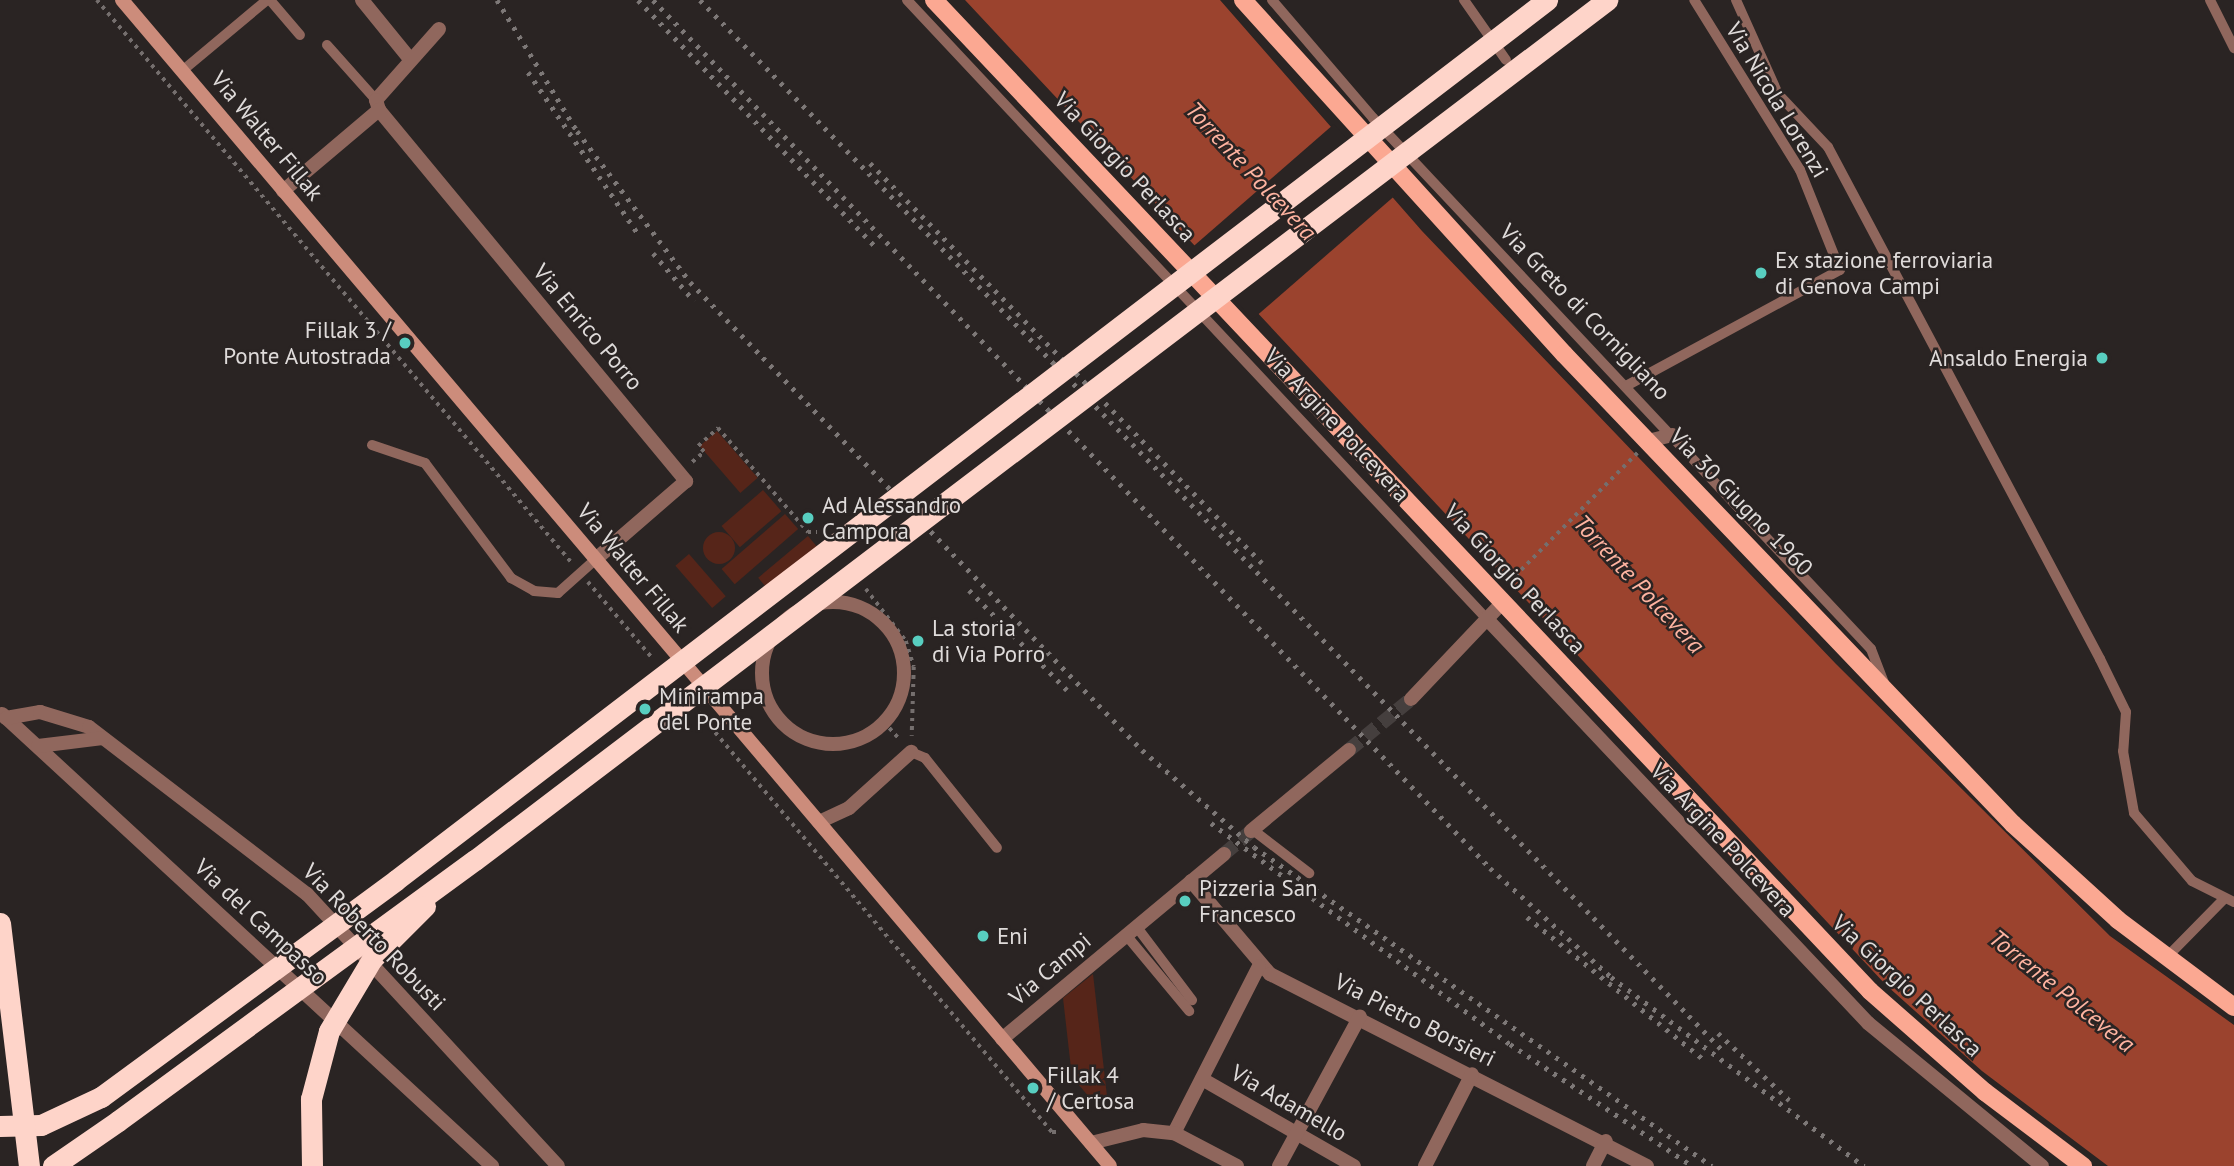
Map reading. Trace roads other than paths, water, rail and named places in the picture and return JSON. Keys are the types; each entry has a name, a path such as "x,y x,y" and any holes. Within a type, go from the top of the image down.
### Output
{"highway":[{"path":"0,1126 41,1125 101,1097 396,880 1547,0"},
{"path":"53,1166 475,860 1607,0"},
{"path":"312,1166 315,1076 341,1005 390,938 475,860"},
{"path":"0,923 29,1166"}],"main road":[{"name":"Via Walter Fillak","path":"122,0 1110,1166"},
{"name":"Via Giorgio Perlasca","path":"934,0 1505,593 1870,991 2075,1164"},
{"name":"Via 30 Giugno 1960","path":"1243,0 1644,446 1886,689 2013,824 2166,957 2234,1007"}],"street":[{"path":"362,0 410,59"},
{"path":"283,191 377,105 410,59 439,29"},
{"name":"Via Enrico Porro","path":"377,105 686,481 596,559"},
{"path":"1644,446 1672,435"},
{"path":"1411,699 1486,618 1505,593"},
{"path":"827,602 860,606 879,617 894,634 904,677 884,722 850,743 828,745 787,728 772,711 762,679 766,646 778,627 795,612 827,602"},
{"name":"Via Argine Polcevera","path":"1486,618 1868,1023 2042,1166"},
{"name":"Via Roberto Robusti","path":"3,715 52,713 103,738 307,894 558,1166"},
{"name":"Via del Campasso","path":"3,715 492,1166"},
{"path":"38,746 103,738"},
{"path":"1252,831 1349,750"},
{"path":"819,822 849,808 911,752"},
{"name":"Via Campi","path":"1002,1039 1224,854"},
{"name":"Via Pietro Borsieri","path":"1191,881 1259,966 1606,1141 1647,1166"},
{"path":"1174,1133 1259,966"},
{"path":"1279,1166 1360,1016"},
{"path":"1425,1166 1472,1074"},
{"name":"Via Adamello","path":"1202,1079 1354,1166"},
{"path":"1091,1143 1143,1130 1174,1133 1237,1166"},
{"path":"1593,1166 1606,1141"}],"lane":[{"path":"182,71 268,0 300,35"},
{"name":"Via Argine Polcevera","path":"907,0 1486,618"},
{"name":"Via Greto di Cornigliano","path":"1272,0 1373,118 1871,649 1886,689"},
{"path":"1464,0 1506,60"},
{"name":"Via Nicola Lorenzi","path":"1626,386 1836,275 1840,263 1800,170 1693,0"},
{"path":"1736,0 1778,94 1828,147 2111,680 2126,712 2123,751 2134,813 2165,857 2229,900 2166,957"},
{"path":"2210,0 2234,48"},
{"path":"327,45 377,105"},
{"path":"372,445 425,463 511,578 534,591 558,593 596,559"},
{"path":"911,752 925,758 997,848"},
{"path":"1252,831 1309,873"},
{"path":"1131,931 1192,1000"},
{"name":"Via Campi","path":"1131,931 1189,1011"}],"water":[{"name":"Torrente Polcevera","path":"965,0 1220,0 1422,231 1836,664 2110,936 2234,1025 2234,1166 2108,1166 1982,1071 1886,985"}],"tunnel":[{"path":"1349,750 1411,699"},
{"path":"1224,854 1251,831"}],"railway":[{"path":"497,0 577,131 690,282 1142,750 1254,847 1712,1166"},
{"path":"638,0 878,249"},
{"path":"653,0 1490,868 1611,977 1864,1166"},
{"path":"700,0 1723,1051"},
{"path":"528,72 638,234"},
{"path":"870,163 1262,563"},
{"path":"653,253 694,301"},
{"path":"969,590 1067,690"},
{"path":"1211,823 1510,1044 1692,1166"},
{"path":"1527,917 1704,1060"},
{"path":"1718,1033 1789,1100"}],"place":[{"name":"Ex stazione ferroviaria di Genova Campi","path":"1761,273"},
{"name":"Fillak 3 / Ponte Autostrada","path":"405,343"},
{"name":"Ansaldo Energia","path":"2102,358"},
{"name":"Ad Alessandro Campora","path":"808,518"},
{"name":"La storia di Via Porro","path":"918,641"},
{"name":"Minirampa del Ponte","path":"645,709"},
{"name":"Pizzeria San Francesco","path":"1185,901"},
{"name":"Eni","path":"983,936"},
{"name":"Fillak 4 / Certosa","path":"1033,1088"}]}
